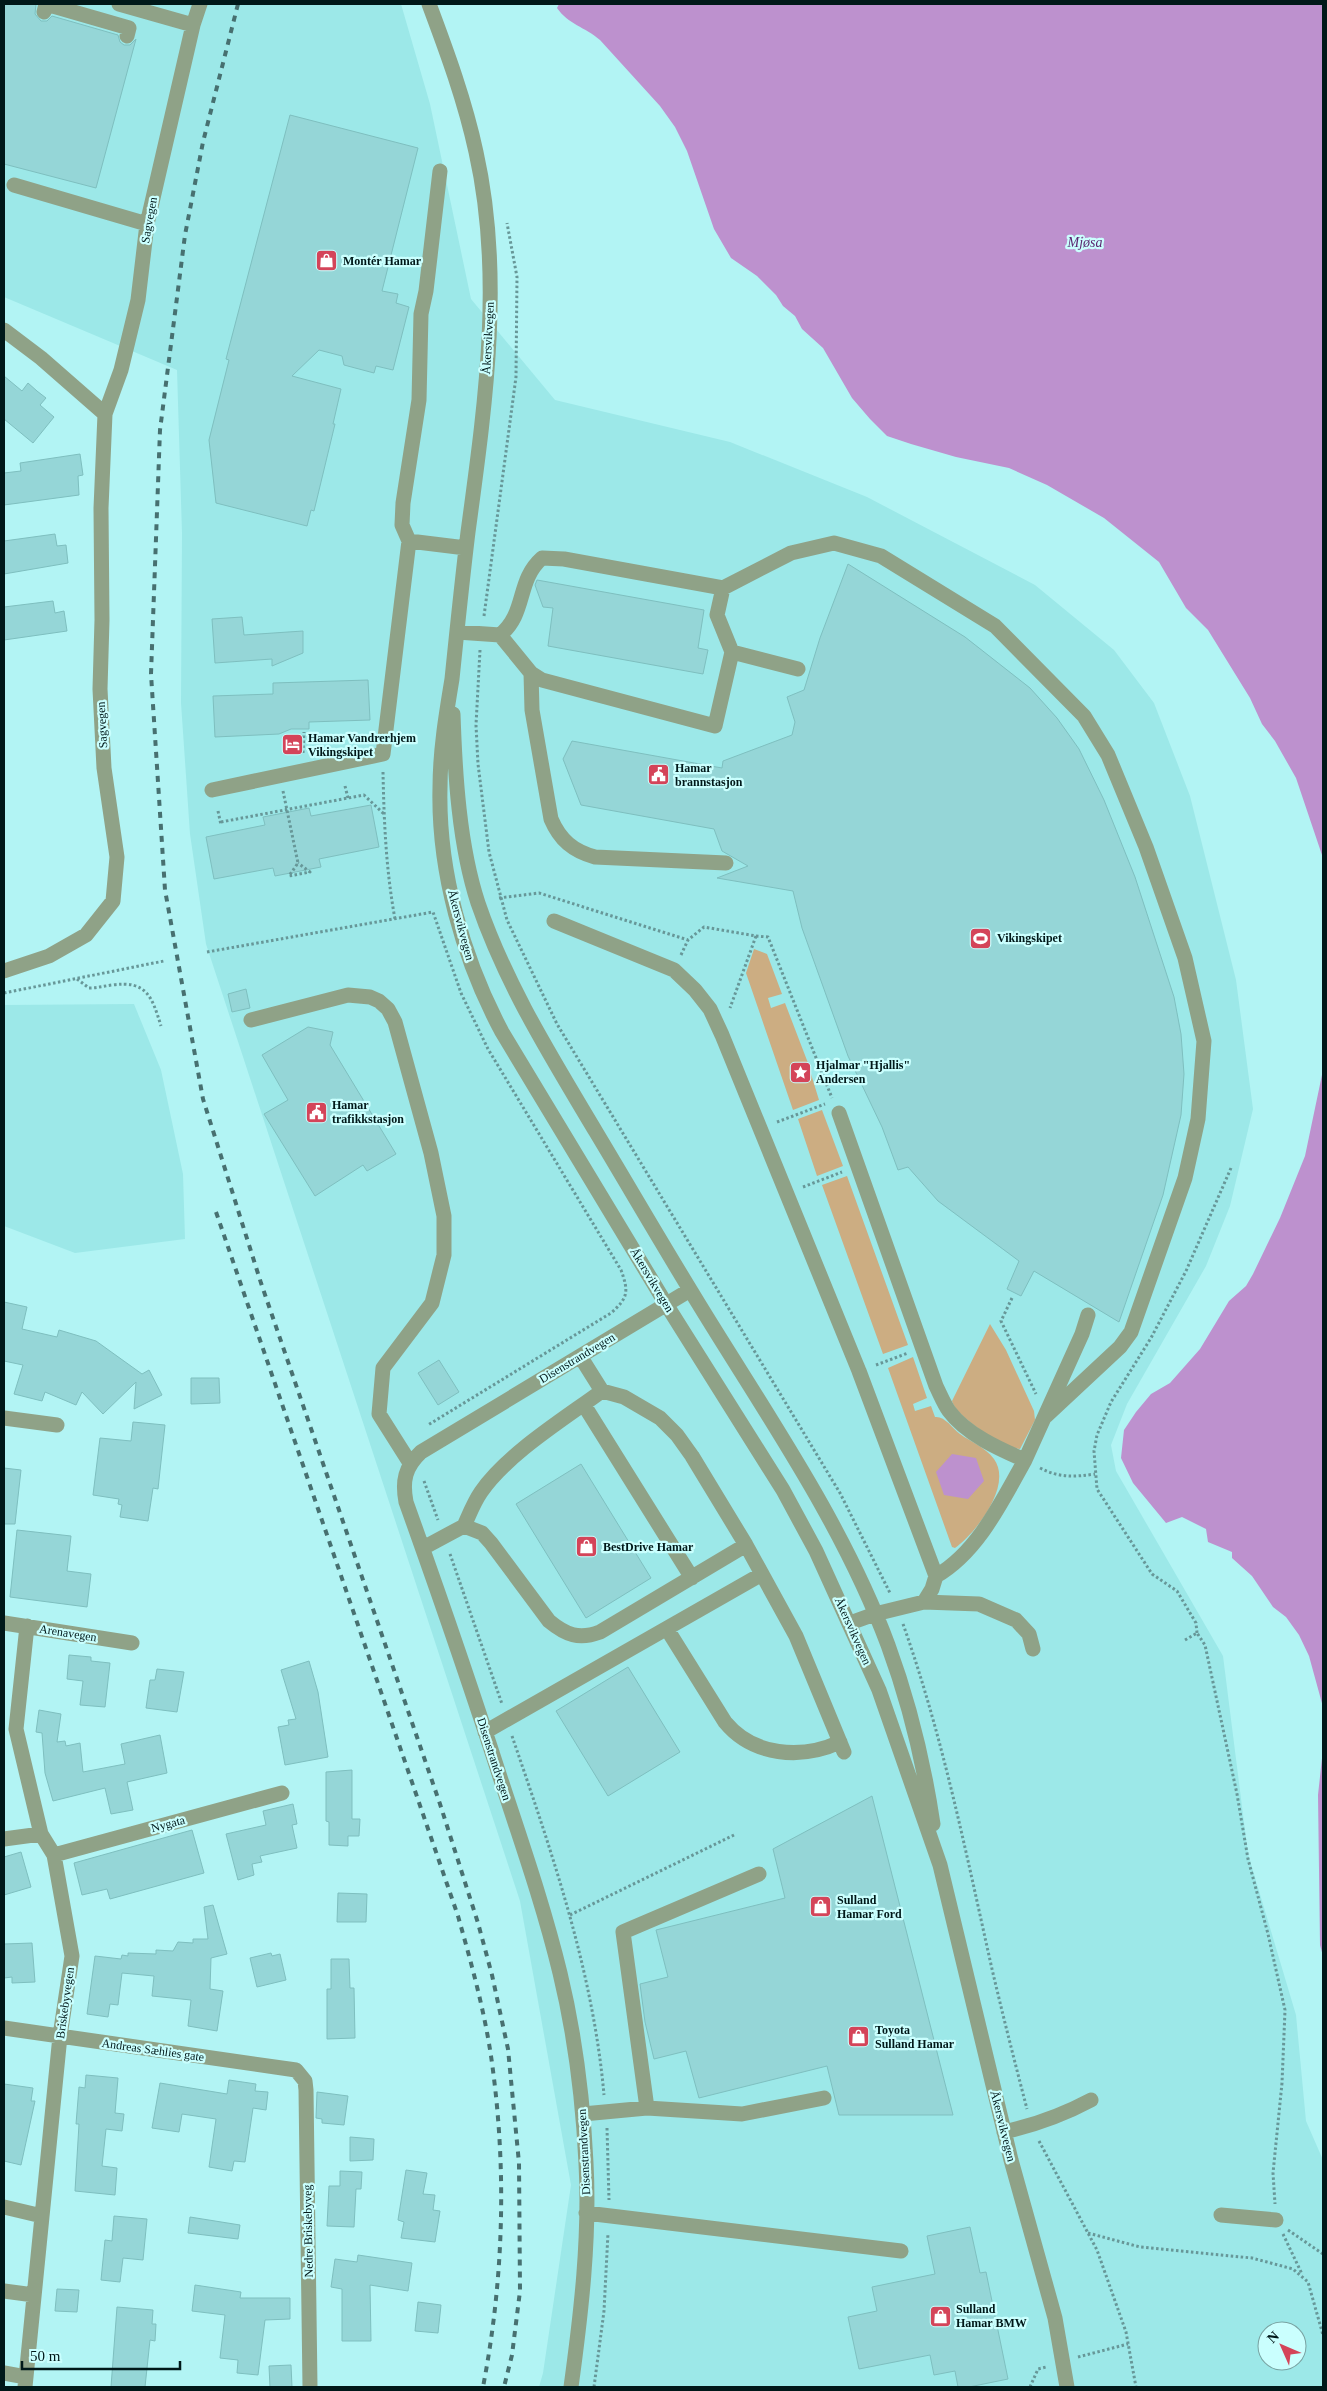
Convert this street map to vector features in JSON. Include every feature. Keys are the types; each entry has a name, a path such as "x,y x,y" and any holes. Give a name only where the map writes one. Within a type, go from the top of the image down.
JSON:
{"street":[{"path":"44,12 46,4 129,28 127,36"},
{"path":"118,4 193,25"},
{"name":"Sagvegen","path":"4,971 48,956 86,935 113,902 117,857 104,768 100,689 102,620 101,508 105,414 121,370 138,300 147,224 193,25 200,4"},
{"name":"Åkersvikvegen","path":"429,4 462,99 476,153 485,210 490,295 483,423 441,755 440,816 449,878 474,973 502,1032 666,1304 783,1490 816,1551 850,1623 892,1725 940,1865"},
{"path":"212,790 383,754 409,541 402,525 403,504 419,400 421,314 426,291 440,171"},
{"path":"14,186 147,224"},
{"path":"4,330 41,358 105,414"},
{"path":"409,541 466,548"},
{"path":"500,635 515,619 524,581 532,567 542,558 564,559 723,588 791,553 834,543 881,556 995,626 1084,716 1108,755 1146,847 1185,958 1204,1041 1198,1119 1185,1178 1131,1332 1120,1347 1046,1416"},
{"path":"457,632 500,635 531,673 542,680 570,689 715,726 732,652 717,615 723,588"},
{"path":"732,652 798,668"},
{"path":"531,673 532,710 551,819 557,832 567,844 579,853 595,857 726,863"},
{"name":"Åkersvikvegen","path":"452,679 454,745 461,812 470,869 478,902 501,961 536,1032 690,1290 798,1464 826,1514 875,1614 888,1646 919,1754 931,1806 940,1865 1004,2132 1055,2318 1067,2387"},
{"path":"554,921 674,970 705,1003 722,1035 859,1371 936,1576 932,1589 924,1602"},
{"path":"250,1020 348,995 370,997 380,1001 388,1009 394,1022 431,1153 444,1216 444,1255 432,1303 383,1368 379,1414 410,1463"},
{"path":"840,1113 922,1348 936,1386 948,1411 961,1424 985,1440 1025,1460"},
{"name":"Disenstrandvegen","path":"570,2387 579,2331 586,2213 583,2114 574,2045 560,1974 538,1894 404,1488 410,1463 421,1452 690,1290"},
{"path":"936,1576 951,1568 977,1538 1025,1460 1082,1334 1088,1315"},
{"path":"580,1356 602,1392 624,1397 642,1406 660,1418 677,1436 746,1545 796,1636 842,1747 808,1752 770,1751 733,1732 724,1722 667,1629"},
{"path":"423,1548 464,1526 481,1492 500,1471 520,1452 602,1392"},
{"path":"584,1405 692,1578"},
{"path":"4,1418 57,1425"},
{"path":"464,1526 482,1533 549,1621 561,1631 574,1636 588,1637 600,1632 746,1545"},
{"path":"486,1732 762,1574"},
{"path":"850,1623 875,1614 924,1602 979,1604 1016,1620 1029,1634 1034,1648"},
{"name":"Arenavegen","path":"4,1622 132,1643"},
{"name":"Briskebyvegen","path":"26,2382 60,2036 72,1956 54,1855 40,1834 16,1729 27,1626"},
{"name":"Nygata","path":"54,1855 282,1793"},
{"path":"4,1839 40,1834"},
{"path":"647,2108 623,1932 759,1874"},
{"name":"Andreas Sæhlies gate","path":"4,2028 296,2070 302,2075"},
{"name":"Nedre Briskebyveg","path":"302,2075 306,2090 310,2387"},
{"path":"583,2114 647,2108 742,2114 824,2098"},
{"path":"1004,2132 1031,2126 1067,2113 1092,2100"},
{"path":"4,2208 42,2216"},
{"path":"586,2213 901,2251"},
{"path":"1221,2214 1276,2220"},
{"path":"4,2291 34,2295"},
{"path":"4,2373 26,2382"}],"path":[{"path":"506,220 517,277 516,377 481,634 477,683 478,764 489,852 500,898 522,954 557,1024 840,1494 897,1608 924,1684 951,1785 993,1971 1031,2126 1097,2250 1126,2332 1136,2387"},
{"path":"298,863 288,876 310,872 298,863 286,811 283,785 302,755 304,732"},
{"path":"383,754 388,882 395,919"},
{"path":"345,786 348,798"},
{"path":"218,811 221,823 364,795 384,814"},
{"path":"493,899 539,893 688,940 704,927 768,937 833,1100 760,1129"},
{"path":"207,952 433,912"},
{"path":"722,1035 740,976 756,936"},
{"path":"4,993 164,961"},
{"path":"77,978 89,988 127,984 140,988 152,1000 160,1026"},
{"path":"786,1194 858,1166"},
{"path":"1231,1168 1186,1271 1151,1338 1104,1417 1094,1451 1095,1474 1097,1489 1105,1503 1152,1574 1177,1591 1196,1623 1197,1633 1205,1645 1215,1683 1248,1859 1268,1934 1285,2010 1282,2083 1273,2173 1276,2220 1302,2275 1312,2290 1323,2335"},
{"path":"1012,1298 1001,1321 1046,1416"},
{"path":"859,1371 922,1348"},
{"path":"1025,1460 1052,1474 1068,1478 1095,1474"},
{"path":"1186,1640 1197,1633"},
{"path":"570,1915 734,1835"},
{"path":"1276,2220 1299,2239 1323,2254"},
{"path":"1088,2233 1140,2247 1252,2258 1282,2265 1302,2275"},
{"path":"1030,2387 1038,2370 1128,2344"}],"shaded area":[{"path":"4,4 401,4 430,104 471,299 555,400 730,442 867,497 1035,585 1114,650 1154,703 1190,796 1236,980 1253,1109 1230,1206 1206,1266 1127,1404 1111,1445 1116,1471 1223,1656 1248,1854 1296,2015 1306,2121 1323,2160 1323,2387 539,2387 543,2373 571,2185 520,1901 206,944 190,834 181,703 182,533 177,370 4,297"},
{"path":"754,949 767,954 782,994 768,998 771,1008 785,1003 808,1063 793,1069 796,1079 811,1074 819,1100 793,1110 746,973"},
{"path":"134,1004 161,1070 183,1174 185,1239 75,1253 4,1226 4,1005"},
{"path":"822,1110 843,1166 817,1176 798,1119"},
{"path":"847,1176 908,1345 883,1354 822,1185"},
{"path":"990,1324 1006,1350 1034,1411 1035,1420 1020,1449 1003,1443 971,1423 955,1408 952,1401"},
{"path":"913,1357 927,1398 913,1404 915,1411 931,1406 935,1417 945,1420 960,1434 986,1451 994,1459 999,1470 996,1495 989,1508 973,1531 955,1548 952,1547 888,1368"}],"water":[{"name":"Mjøsa","path":"559,4 1323,4 1323,858 1296,778 1275,741 1262,724 1250,698 1208,630 1186,608 1159,562 1104,518 1047,485 1009,468 956,457 887,436 852,398 823,348 802,329 795,316 783,306 776,295 757,276 731,258 714,229 687,151 675,127 660,106 600,40 571,22 561,13 557,8"},
{"path":"1323,1070 1323,1707 1309,1656 1299,1635 1286,1617 1273,1607 1252,1576 1232,1558 1232,1552 1208,1542 1206,1529 1182,1517 1166,1523 1133,1483 1121,1458 1124,1430 1136,1412 1151,1394 1170,1383 1200,1349 1229,1301 1246,1286 1253,1274 1280,1218 1305,1156"},
{"path":"952,1454 976,1458 984,1481 968,1499 944,1495 936,1472"},
{"path":"1323,1749 1323,1956 1320,1945 1318,1795"}],"building":[{"path":"4,4 36,4 35,14 41,21 47,21 52,16 118,35 120,42 124,45 130,45 136,39 96,188 4,164"},
{"path":"290,115 418,148 382,291 398,294 396,303 409,307 393,370 376,366 374,373 344,365 342,356 319,350 292,376 341,389 333,424 335,424 314,511 311,510 307,526 216,503 209,440 229,360 226,359"},
{"path":"4,376 22,391 28,383 46,398 40,405 54,417 33,443 4,419"},
{"path":"80,454 83,475 78,476 79,495 4,505 4,473 21,471 20,463"},
{"path":"55,534 57,546 66,545 68,563 4,574 4,541"},
{"name":"Vikingskipet","path":"848,564 965,637 1030,688 1057,718 1079,749 1104,800 1135,877 1174,997 1181,1034 1184,1074 1181,1115 1163,1195 1119,1322 1034,1271 1021,1296 1007,1289 1019,1261 938,1201 908,1167 898,1170 882,1127 848,1056 802,928 793,891 717,878 748,866 722,851 714,829 581,805 563,759 572,741 722,768 723,761 792,735 795,722 787,697 804,690 820,638"},
{"path":"537,580 704,610 698,648 708,650 703,674 548,646 553,608 543,607 535,585"},
{"path":"53,601 55,613 64,611 67,631 4,640 4,607"},
{"path":"242,617 244,635 303,631 303,653 272,666 272,659 215,663 212,619"},
{"path":"368,680 370,720 309,722 309,729 291,729 279,734 215,737 213,696 273,694 273,683"},
{"path":"371,805 379,847 319,859 321,867 275,876 273,868 214,879 206,837 265,825 263,817 309,808 311,816"},
{"path":"246,989 250,1008 232,1012 228,994"},
{"path":"308,1027 333,1032 330,1045 396,1154 367,1171 363,1165 315,1196 264,1114 288,1100 262,1055"},
{"path":"4,1302 27,1307 22,1329 57,1337 59,1330 96,1341 142,1374 149,1370 162,1395 134,1409 136,1382 103,1414 82,1392 76,1405 45,1392 42,1401 14,1394 23,1365 4,1361"},
{"path":"439,1360 459,1392 438,1405 418,1373"},
{"path":"191,1378 219,1378 220,1403 191,1404"},
{"path":"133,1422 165,1425 158,1489 153,1488 148,1521 120,1517 122,1505 118,1504 119,1499 93,1495 100,1438 131,1441"},
{"path":"581,1464 651,1578 586,1618 516,1504"},
{"path":"4,1468 21,1470 15,1524 4,1524"},
{"path":"17,1530 71,1536 67,1571 91,1574 87,1607 10,1597"},
{"path":"69,1655 91,1657 91,1661 110,1663 105,1707 80,1705 83,1681 67,1679"},
{"path":"309,1661 318,1692 328,1757 285,1765 278,1727 289,1725 288,1720 296,1719 281,1670"},
{"path":"628,1667 680,1752 608,1796 556,1711"},
{"path":"157,1669 184,1672 177,1712 146,1708 150,1680 155,1680"},
{"path":"39,1710 61,1714 57,1742 65,1741 66,1746 80,1743 83,1772 125,1764 121,1744 160,1735 167,1773 127,1782 133,1810 111,1814 105,1788 53,1801 45,1773 42,1733 36,1732"},
{"path":"352,1770 352,1819 360,1819 359,1836 348,1836 348,1846 329,1845 329,1822 326,1821 326,1772"},
{"path":"872,1796 953,2115 839,2115 827,2066 699,2098 686,2051 654,2059 645,2022 640,1984 668,1977 656,1930 785,1898 773,1849"},
{"path":"293,1804 297,1824 292,1825 297,1848 260,1856 262,1862 252,1864 254,1875 238,1880 226,1834 266,1825 263,1811"},
{"path":"192,1830 204,1873 110,1899 107,1889 82,1895 74,1863"},
{"path":"21,1852 31,1887 4,1895 4,1857"},
{"path":"338,1893 367,1894 366,1922 337,1922"},
{"path":"213,1905 227,1954 211,1958 210,1989 223,1991 217,2031 188,2026 191,2000 152,1996 154,1976 122,1973 118,2005 110,2004 108,2017 87,2014 95,1956 121,1959 122,1955 128,1956 128,1953 156,1954 156,1950 173,1951 178,1942 193,1943 193,1939 208,1939 204,1907"},
{"path":"32,1943 35,1982 12,1983 12,1977 4,1978 4,1944"},
{"path":"271,1953 272,1956 280,1954 286,1980 257,1987 250,1958"},
{"path":"331,1959 349,1959 350,1988 354,1988 355,2038 327,2039 327,1989 331,1989"},
{"path":"86,2075 118,2078 115,2113 124,2114 122,2131 106,2129 102,2166 117,2168 115,2195 75,2191 79,2124 76,2124 79,2087 85,2088"},
{"path":"229,2080 256,2084 255,2091 268,2092 266,2110 253,2108 245,2162 234,2161 232,2171 209,2167 216,2119 182,2114 179,2132 152,2128 160,2083 227,2094"},
{"path":"4,2084 33,2088 31,2101 35,2101 21,2165 4,2161"},
{"path":"317,2092 348,2096 344,2125 322,2123 322,2119 316,2118"},
{"path":"350,2137 374,2139 373,2160 350,2161"},
{"path":"406,2170 427,2173 423,2194 435,2195 433,2210 440,2211 435,2242 401,2238 404,2222 398,2220"},
{"path":"340,2171 362,2172 361,2189 356,2189 354,2227 327,2226 329,2186 340,2186"},
{"path":"114,2216 147,2219 143,2260 123,2258 120,2282 101,2280 105,2240 112,2241"},
{"path":"190,2217 240,2225 238,2239 188,2233"},
{"path":"970,2227 980,2273 986,2272 1008,2379 969,2387 958,2387 955,2371 934,2375 930,2355 859,2369 848,2317 877,2311 872,2287 935,2274 927,2236"},
{"path":"358,2255 412,2263 408,2291 370,2285 371,2341 342,2341 342,2289 331,2287 335,2259 357,2262"},
{"path":"195,2285 241,2292 240,2298 290,2298 290,2319 265,2320 258,2375 237,2373 238,2360 220,2358 225,2315 192,2311"},
{"path":"57,2289 79,2290 77,2312 55,2311"},
{"path":"418,2302 441,2305 438,2333 415,2331"},
{"path":"117,2307 153,2310 152,2324 156,2324 155,2341 150,2340 145,2387 111,2387"},
{"path":"291,2365 292,2387 270,2387 269,2366"}],"railway":[{"path":"238,4 203,142 185,235 160,430 151,674 165,890 203,1099 261,1283 440,1804 478,1923 492,1975 508,2049 519,2163 520,2291 512,2355 504,2387"},
{"path":"216,1212 458,1916 481,2003 491,2056 496,2097 501,2180 499,2263 490,2346 483,2387"}],"place":[{"name":"Montér Hamar","path":"327,261"},
{"name":"Hamar Vandrerhjem Vikingskipet","path":"292,745"},
{"name":"Hamar brannstasjon","path":"659,775"},
{"name":"Vikingskipet","path":"981,938"},
{"name":"Hjalmar \"Hjallis\" Andersen","path":"800,1072"},
{"name":"Hamar trafikkstasjon","path":"316,1112"},
{"name":"BestDrive Hamar","path":"587,1547"},
{"name":"Sulland Hamar Ford","path":"821,1907"},
{"name":"Toyota Sulland Hamar","path":"859,2037"},
{"name":"Sulland Hamar BMW","path":"940,2316"}]}
